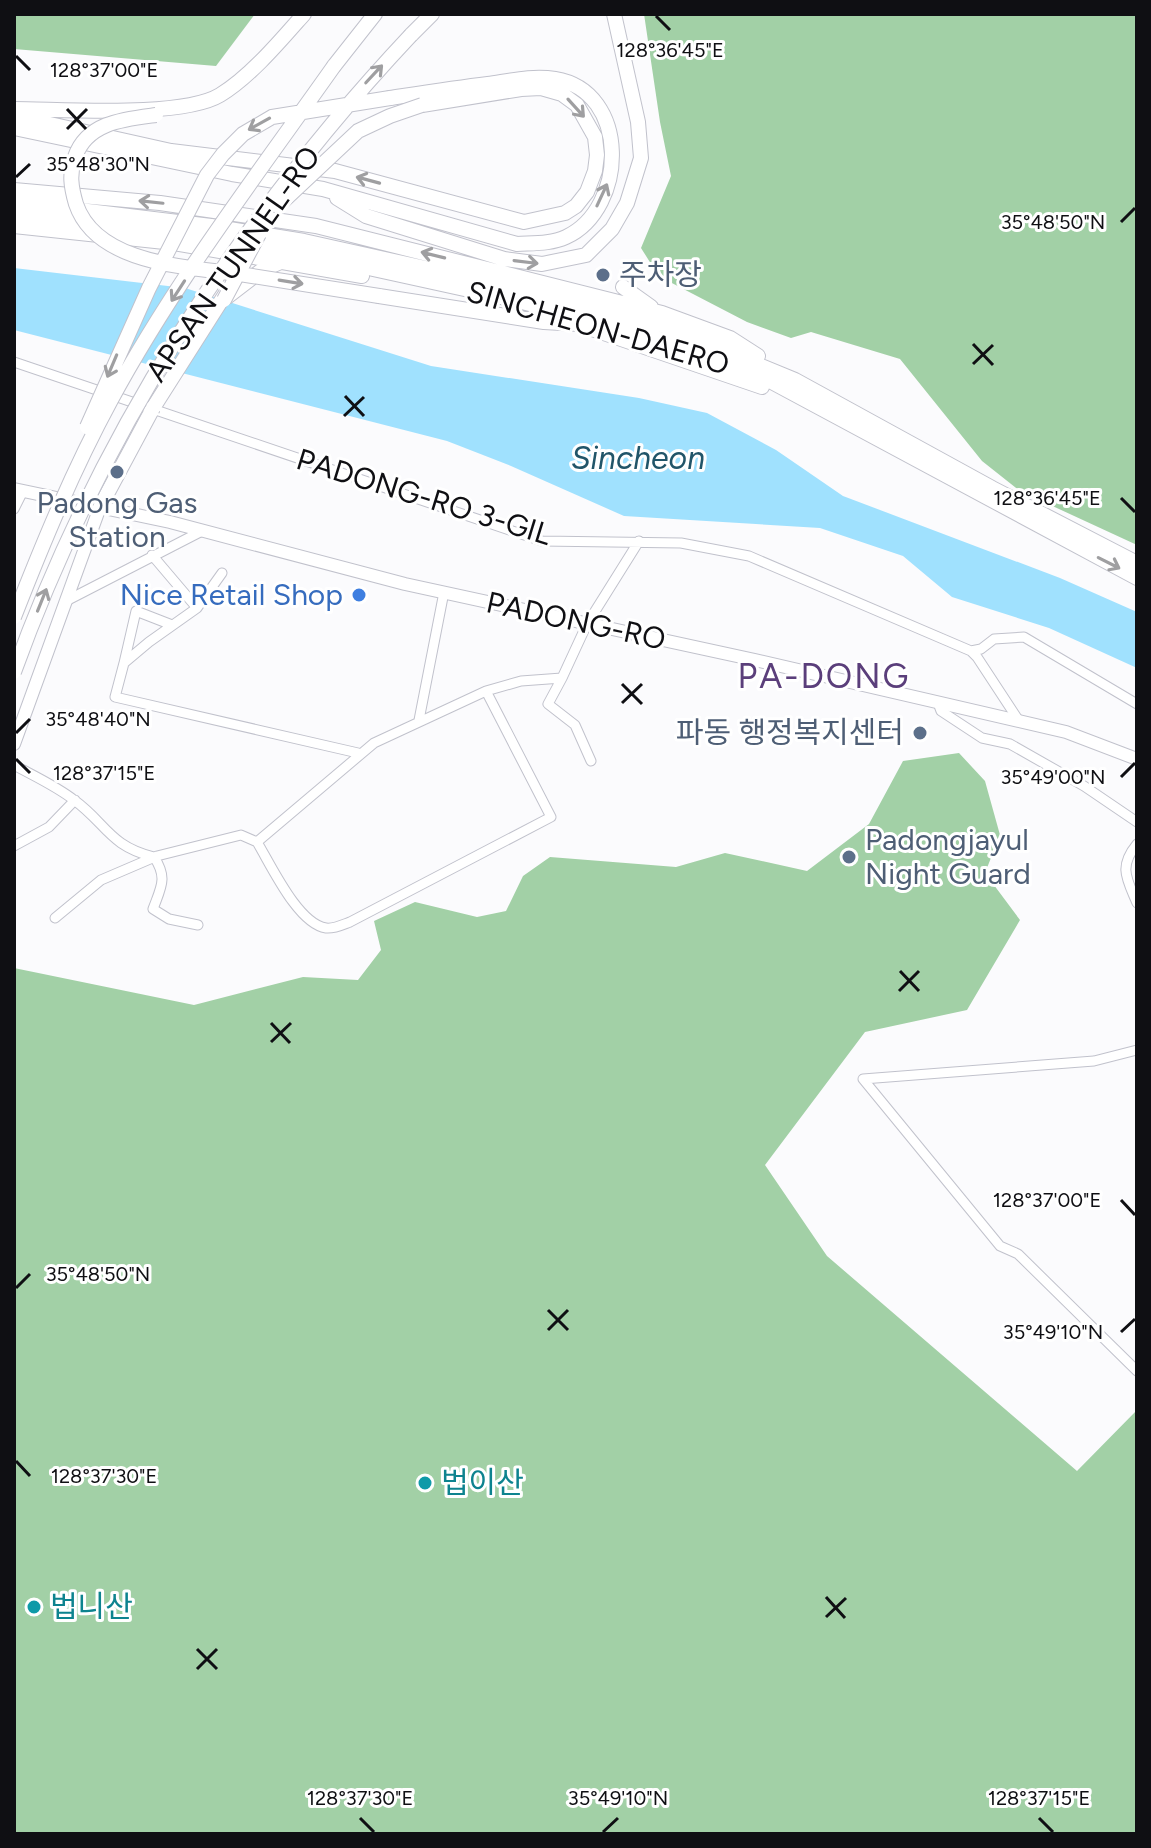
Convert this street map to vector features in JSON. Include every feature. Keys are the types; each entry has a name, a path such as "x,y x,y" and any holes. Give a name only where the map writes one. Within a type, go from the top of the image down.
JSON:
{"highway":[{"path":"304,14 250,82 235,96 212,109 192,114 120,119 96,130 77,150 71,168 71,188 81,216 102,239 142,258 544,322 578,324"},
{"name":"APSAN TUNNEL-RO","path":"14,617 67,488 112,397 226,219 334,66 375,14"},
{"name":"APSAN TUNNEL-RO","path":"14,672 66,546 118,441 170,347 362,86 432,14"},
{"path":"323,189 366,216 504,259 542,264 586,255 612,229 620,216 641,158 638,122 614,14"},
{"path":"14,109 129,110 201,103 220,95 281,40"},
{"path":"14,128 232,174 323,189 517,244 542,243 566,237 586,222 600,202 610,177 613,149 605,118 592,98 572,84 555,79 529,78 272,117 243,134 223,154 200,189 131,323 81,443 67,488"},
{"path":"14,116 171,151 335,171 524,222 565,213 576,206 587,192 596,163 595,137 577,105 562,94 541,88 422,105 358,131 256,231 228,294 153,408 100,507"},
{"path":"14,190 160,203 316,226 662,313 730,338 795,380"},
{"name":"SINCHEON-DAERO","path":"14,202 256,231 531,292 635,318 707,342 795,380 1137,578"},
{"name":"SINCHEON-DAERO","path":"14,214 211,237 300,253 510,299 689,348 755,373 991,494 1137,563"},
{"path":"14,226 174,243 284,261 385,280 578,324 724,373 833,415"},
{"path":"217,250 234,265 228,294"},
{"path":"228,294 262,270 284,261"},
{"path":"522,277 566,276"},
{"path":"623,287 662,313"}],"main road":[{"name":"PADONG-RO","path":"19,490 202,531 444,592 1066,732 1137,759"},
{"path":"20,711 66,601 100,507"}],"street":[{"name":"PADONG-RO 3-GIL","path":"14,362 542,541 681,543 749,556 971,651"},
{"path":"14,509 19,490"},
{"path":"66,601 202,531"},
{"path":"591,761 575,725 548,704 587,624 639,541"},
{"path":"152,555 197,608"},
{"path":"124,663 197,608 222,573"},
{"path":"419,720 444,592"},
{"path":"172,625 136,611 115,697 358,753"},
{"path":"971,651 981,649 994,639 1024,637 1137,704"},
{"path":"971,651 1019,721"},
{"path":"257,842 358,753 419,720 486,691 521,681 562,678"},
{"path":"55,918 101,880 154,857 241,835 257,842 302,914 317,926 329,929 350,922 551,817 486,691"},
{"path":"938,703 941,711 982,738 1010,744 1084,786 1137,822"},
{"path":"14,744 20,711"},
{"path":"14,765 75,800 116,842 136,853 154,857 163,870 162,886 153,909 169,919 198,925"},
{"path":"14,846 49,827 75,800"},
{"path":"1137,844 1129,854 1125,873 1135,891 1137,903"},
{"path":"1137,1050 1094,1061 863,1079 1000,1246 1018,1254 1137,1371"}],"green space":[{"path":"14,14 255,14 216,66 14,49"},
{"path":"644,14 1137,14 1137,545 1020,491 982,461 900,359 811,332 791,338 747,322 668,281 653,267 641,248 671,176"},
{"path":"959,753 985,781 1000,835 985,873 1020,920 967,1010 865,1032 765,1165 827,1256 1077,1471 1137,1410 1137,1834 14,1834 14,968 194,1005 303,977 358,980 381,950 374,921 415,902 477,917 506,911 523,876 550,857 676,867 725,853 807,871 869,824 903,761"}],"water":[{"name":"Sincheon","path":"14,268 185,288 431,366 639,398 707,413 776,450 843,496 1060,578 1137,612 1137,668 1049,628 952,597 903,556 820,528 624,516 447,441 14,330"}],"place":[{"name":"주차장","path":"603,275"},
{"name":"Padong Gas Station","path":"117,472"},
{"name":"Nice Retail Shop","path":"359,595"},
{"name":"파동 행정복지센터","path":"920,733"},
{"name":"Padongjayul Night Guard","path":"849,857"},
{"name":"법이산","path":"425,1483"},
{"name":"법니산","path":"34,1607"}],"district":[{"name":"PA-DONG","path":"824,676"}]}
